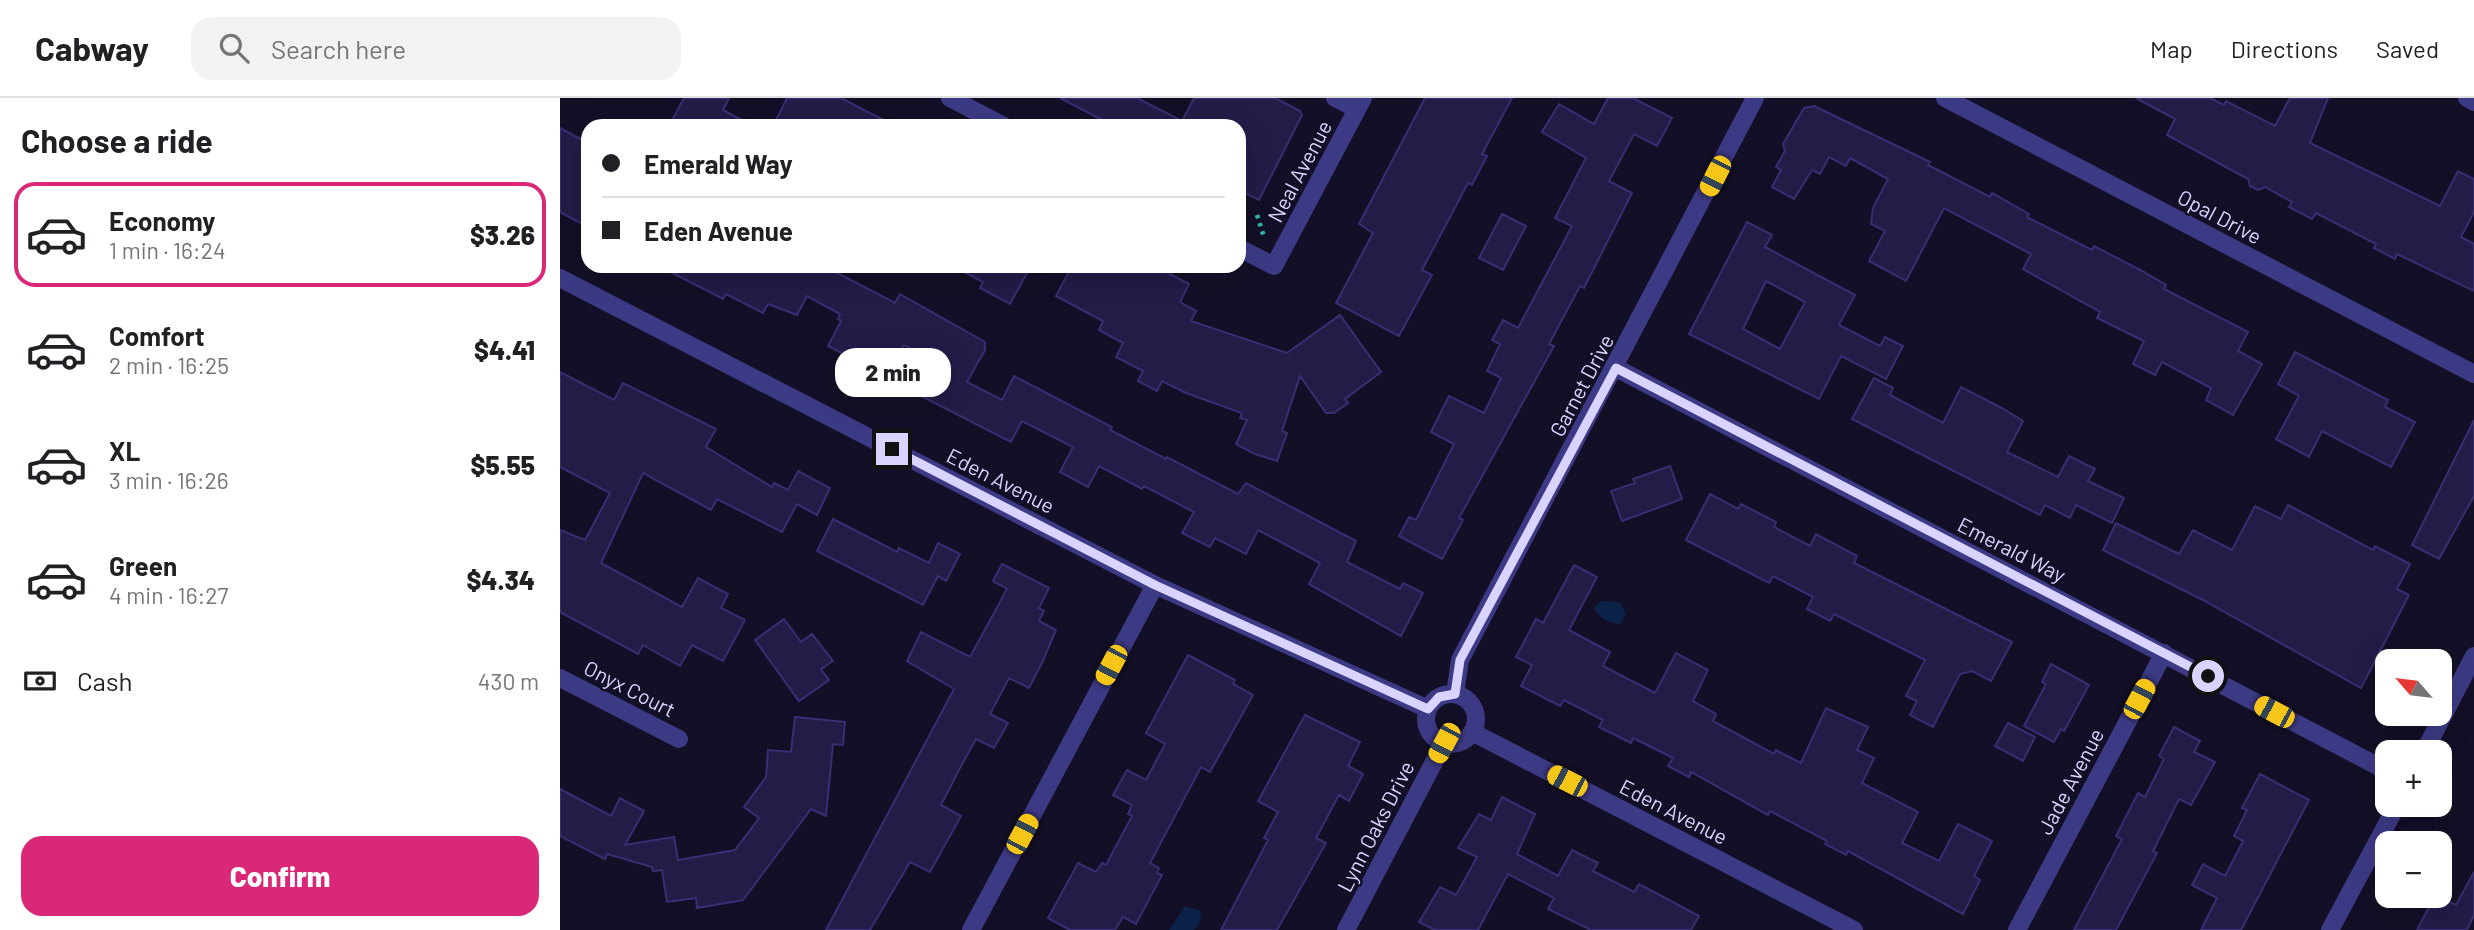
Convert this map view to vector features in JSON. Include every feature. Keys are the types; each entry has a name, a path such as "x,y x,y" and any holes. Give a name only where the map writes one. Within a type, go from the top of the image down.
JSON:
{"street":[{"path":"950,98 990,119"},
{"path":"1335,98 1360,104"},
{"name":"Garnet Drive","path":"1455,694 1460,660 1616,368 1755,98"},
{"name":"Opal Drive","path":"1945,98 2474,374"},
{"path":"2467,98 2474,102"},
{"name":"Neal Avenue","path":"1246,252 1274,266 1360,104"},
{"name":"Eden Avenue","path":"560,278 1155,585 1428,709"},
{"name":"Emerald Way","path":"1616,368 2375,765"},
{"path":"971,930 1155,585"},
{"name":"Jade Avenue","path":"2017,930 2164,653"},
{"path":"2430,740 2474,656"},
{"name":"Onyx Court","path":"560,678 679,740"},
{"path":"1455,694 1463,697 1474,708 1475,724 1472,732 1460,742 1444,743 1430,733 1426,717 1428,709 1439,697 1455,694"},
{"name":"Eden Avenue","path":"1472,732 1854,930"},
{"name":"Lynn Oaks Drive","path":"1346,930 1444,743"},
{"path":"2330,930 2391,817"}],"water":[{"path":"1601,601 1619,602 1626,613 1621,624 1599,615 1594,608"},
{"path":"1185,906 1201,911 1200,923 1194,930 1169,930"}],"building":[{"path":"684,98 729,98 723,110 740,119 673,119"},
{"path":"787,98 841,98 882,119 776,119"},
{"path":"1060,98 1137,98 1178,119 1100,119"},
{"path":"1194,98 1275,98 1300,111 1302,115 1259,200 1246,194 1246,119 1183,119"},
{"path":"1425,98 1512,98 1482,154 1487,156 1472,185 1468,183 1422,270 1432,275 1399,336 1336,303 1373,233 1359,224"},
{"path":"1608,98 1633,98 1672,118 1657,146 1634,134 1609,181 1632,193 1584,288 1580,286 1549,344 1554,346 1459,518 1463,520 1442,559 1399,536 1409,517 1416,520 1454,444 1431,432 1449,396 1484,413 1501,378 1487,371 1500,344 1492,340 1503,320 1518,328 1572,226 1555,218 1586,158 1542,132 1559,104 1594,124"},
{"path":"2136,98 2210,98 2224,105 2226,101 2275,126 2290,98 2328,98 2310,143 2440,206 2458,171 2474,179 2474,212 2461,237 2474,244 2474,291 2397,254 2395,259 2374,248 2376,244 2316,213 2312,219 2289,207 2292,202 2265,187 2258,190 2250,186 2248,179 2167,135 2175,119"},
{"path":"1814,106 1930,162 1928,165 1990,197 1992,193 2029,214 2027,217 2092,250 2094,246 2166,285 2164,289 2248,332 2238,351 2262,364 2233,415 2206,400 2211,388 2162,362 2155,375 2133,364 2144,341 2097,318 2100,312 2023,269 2031,254 1944,208 1906,281 1869,261 1885,231 1871,224 1873,208 1888,179 1850,158 1846,166 1829,157 1820,174 1812,170 1794,199 1772,187 1781,170 1776,167 1785,151 1783,144 1804,108"},
{"path":"560,128 581,139 581,223 560,212"},
{"path":"1502,214 1526,226 1503,270 1479,258"},
{"path":"1747,222 1772,235 1765,247 1855,295 1839,325 1880,346 1885,337 1903,346 1886,379 1841,356 1819,399 1689,334","holes":["1766,281 1805,302 1780,349 1743,329"]},
{"path":"673,273 837,273 895,303 900,294 985,342 985,350 967,382 1002,400 1014,376 1112,427 1110,430 1238,494 1246,483 1356,541 1347,562 1400,589 1403,583 1423,593 1401,636 1309,584 1320,563 1258,530 1246,554 1215,538 1210,547 1182,533 1194,512 1144,486 1142,489 1099,466 1088,487 1060,472 1073,447 1022,421 1011,442 921,396 939,363 904,345 888,377 828,346 841,321 838,319 840,314 807,296 797,315 768,304 763,313 726,294 723,299"},
{"path":"966,273 1027,273 1010,304 980,288 983,282"},
{"path":"1068,273 1168,273 1189,284 1180,302 1196,311 1191,321 1287,353 1340,315 1381,372 1345,399 1348,403 1334,413 1326,413 1300,376 1282,431 1287,433 1277,461 1236,444 1247,420 1240,418 1242,413 1186,393 1162,381 1157,391 1138,381 1143,371 1116,357 1123,343 1099,330 1103,321 1056,296"},
{"path":"2295,352 2388,400 2385,407 2415,422 2391,467 2322,431 2309,457 2276,439 2299,396 2278,384"},
{"path":"560,372 614,400 623,383 716,429 706,447 772,487 774,483 788,490 798,471 830,488 817,515 797,504 782,532 717,499 711,510 643,473 601,563 682,607 698,578 728,594 721,608 745,620 723,661 692,645 680,666 643,645 638,654 560,612 560,530 585,540 610,493 560,467"},
{"path":"1874,378 1893,388 1890,395 1943,423 1961,387 2002,408 2023,421 2007,452 2058,477 2069,456 2095,469 2088,481 2124,498 2112,523 2076,505 2070,518 2045,505 2040,515 1852,419"},
{"path":"2474,420 2474,496 2439,559 2412,545"},
{"path":"1670,466 1682,499 1622,521 1611,491 1635,483 1633,479"},
{"path":"1710,494 1738,509 1741,504 1776,522 1774,527 1810,546 1816,534 1857,556 1854,563 2012,642 1991,681 1972,671 1960,674 1933,727 1910,715 1917,701 1906,696 1925,660 1834,614 1830,621 1807,609 1813,597 1773,576 1769,583 1686,540"},
{"path":"2288,505 2373,550 2375,546 2410,564 2397,589 2409,595 2381,649 2375,649 2375,661 2361,688 2203,600 2103,550 2116,523 2179,554 2193,530 2232,550 2255,506 2281,519"},
{"path":"833,519 897,552 899,548 929,563 938,543 960,554 946,581 938,576 923,605 817,551"},
{"path":"1002,564 1049,588 1039,608 1044,611 1039,621 1056,630 1042,663 1029,688 1009,678 990,714 1008,723 994,748 976,739 960,768 941,805 961,816 930,872 910,862 870,930 826,930 954,689 907,661 921,632 970,657 1007,589 993,581"},
{"path":"1574,565 1597,577 1569,630 1610,652 1603,666 1655,693 1676,653 1708,670 1693,701 1716,714 1713,721 1774,754 1776,750 1801,763 1826,708 1868,727 1857,750 1874,758 1862,783 1918,812 1902,843 1939,861 1958,824 1992,841 1974,876 1980,880 1963,914 1848,851 1846,855 1825,844 1827,841 1770,811 1768,815 1691,772 1689,777 1668,766 1673,758 1633,738 1631,743 1599,727 1603,720 1564,700 1560,706 1521,686 1532,665 1516,657 1536,619 1543,623"},
{"path":"784,619 801,642 812,634 833,661 821,669 829,680 799,701 755,640"},
{"path":"1188,655 1235,680 1233,684 1253,695 1210,772 1201,767 1150,863 1159,868 1157,873 1162,875 1136,924 1123,917 1115,930 1070,930 1048,918 1078,863 1096,872 1102,863 1106,865 1132,816 1128,814 1132,805 1113,795 1127,770 1146,780 1165,744 1146,733"},
{"path":"2051,664 2089,685 2064,731 2061,729 2054,742 2024,726 2046,684 2042,682"},
{"path":"1305,715 1360,742 1348,766 1363,774 1349,801 1339,795 1316,838 1326,843 1277,930 1221,930 1268,840 1264,838 1278,812 1258,801"},
{"path":"795,717 845,722 843,745 833,744 826,816 811,809 743,900 697,908 696,898 667,902 662,870 653,871 652,867 607,854 605,859 560,836 560,789 611,816 620,798 644,811 625,845 674,837 678,860 735,850 759,818 744,807 766,777 768,750 791,752"},
{"path":"2008,723 2035,737 2023,761 1995,746"},
{"path":"2174,727 2200,741 2194,752 2215,762 2191,805 2179,799 2153,851 2157,853 2116,930 2074,930 2122,839 2116,836 2138,793 2145,797 2164,759 2159,756"},
{"path":"2260,774 2309,800 2241,930 2201,930 2217,898 2192,885 2203,864 2225,876 2243,841 2234,836 2247,810 2242,808"},
{"path":"1502,797 1535,814 1517,854 1558,876 1572,850 1598,863 1593,871 1634,892 1639,884 1699,916 1691,930 1591,930 1548,909 1554,898 1508,874 1478,930 1435,930 1419,922 1440,887 1456,895 1477,857 1458,848 1479,814 1491,820"},
{"path":"2474,872 2474,915 2467,930 2417,930 2429,908 2452,908 2452,903 2456,905"}],"route":[{"path":"892,449 1155,585 1428,709 1439,697 1455,694 1460,660 1616,368 2208,676"}]}
